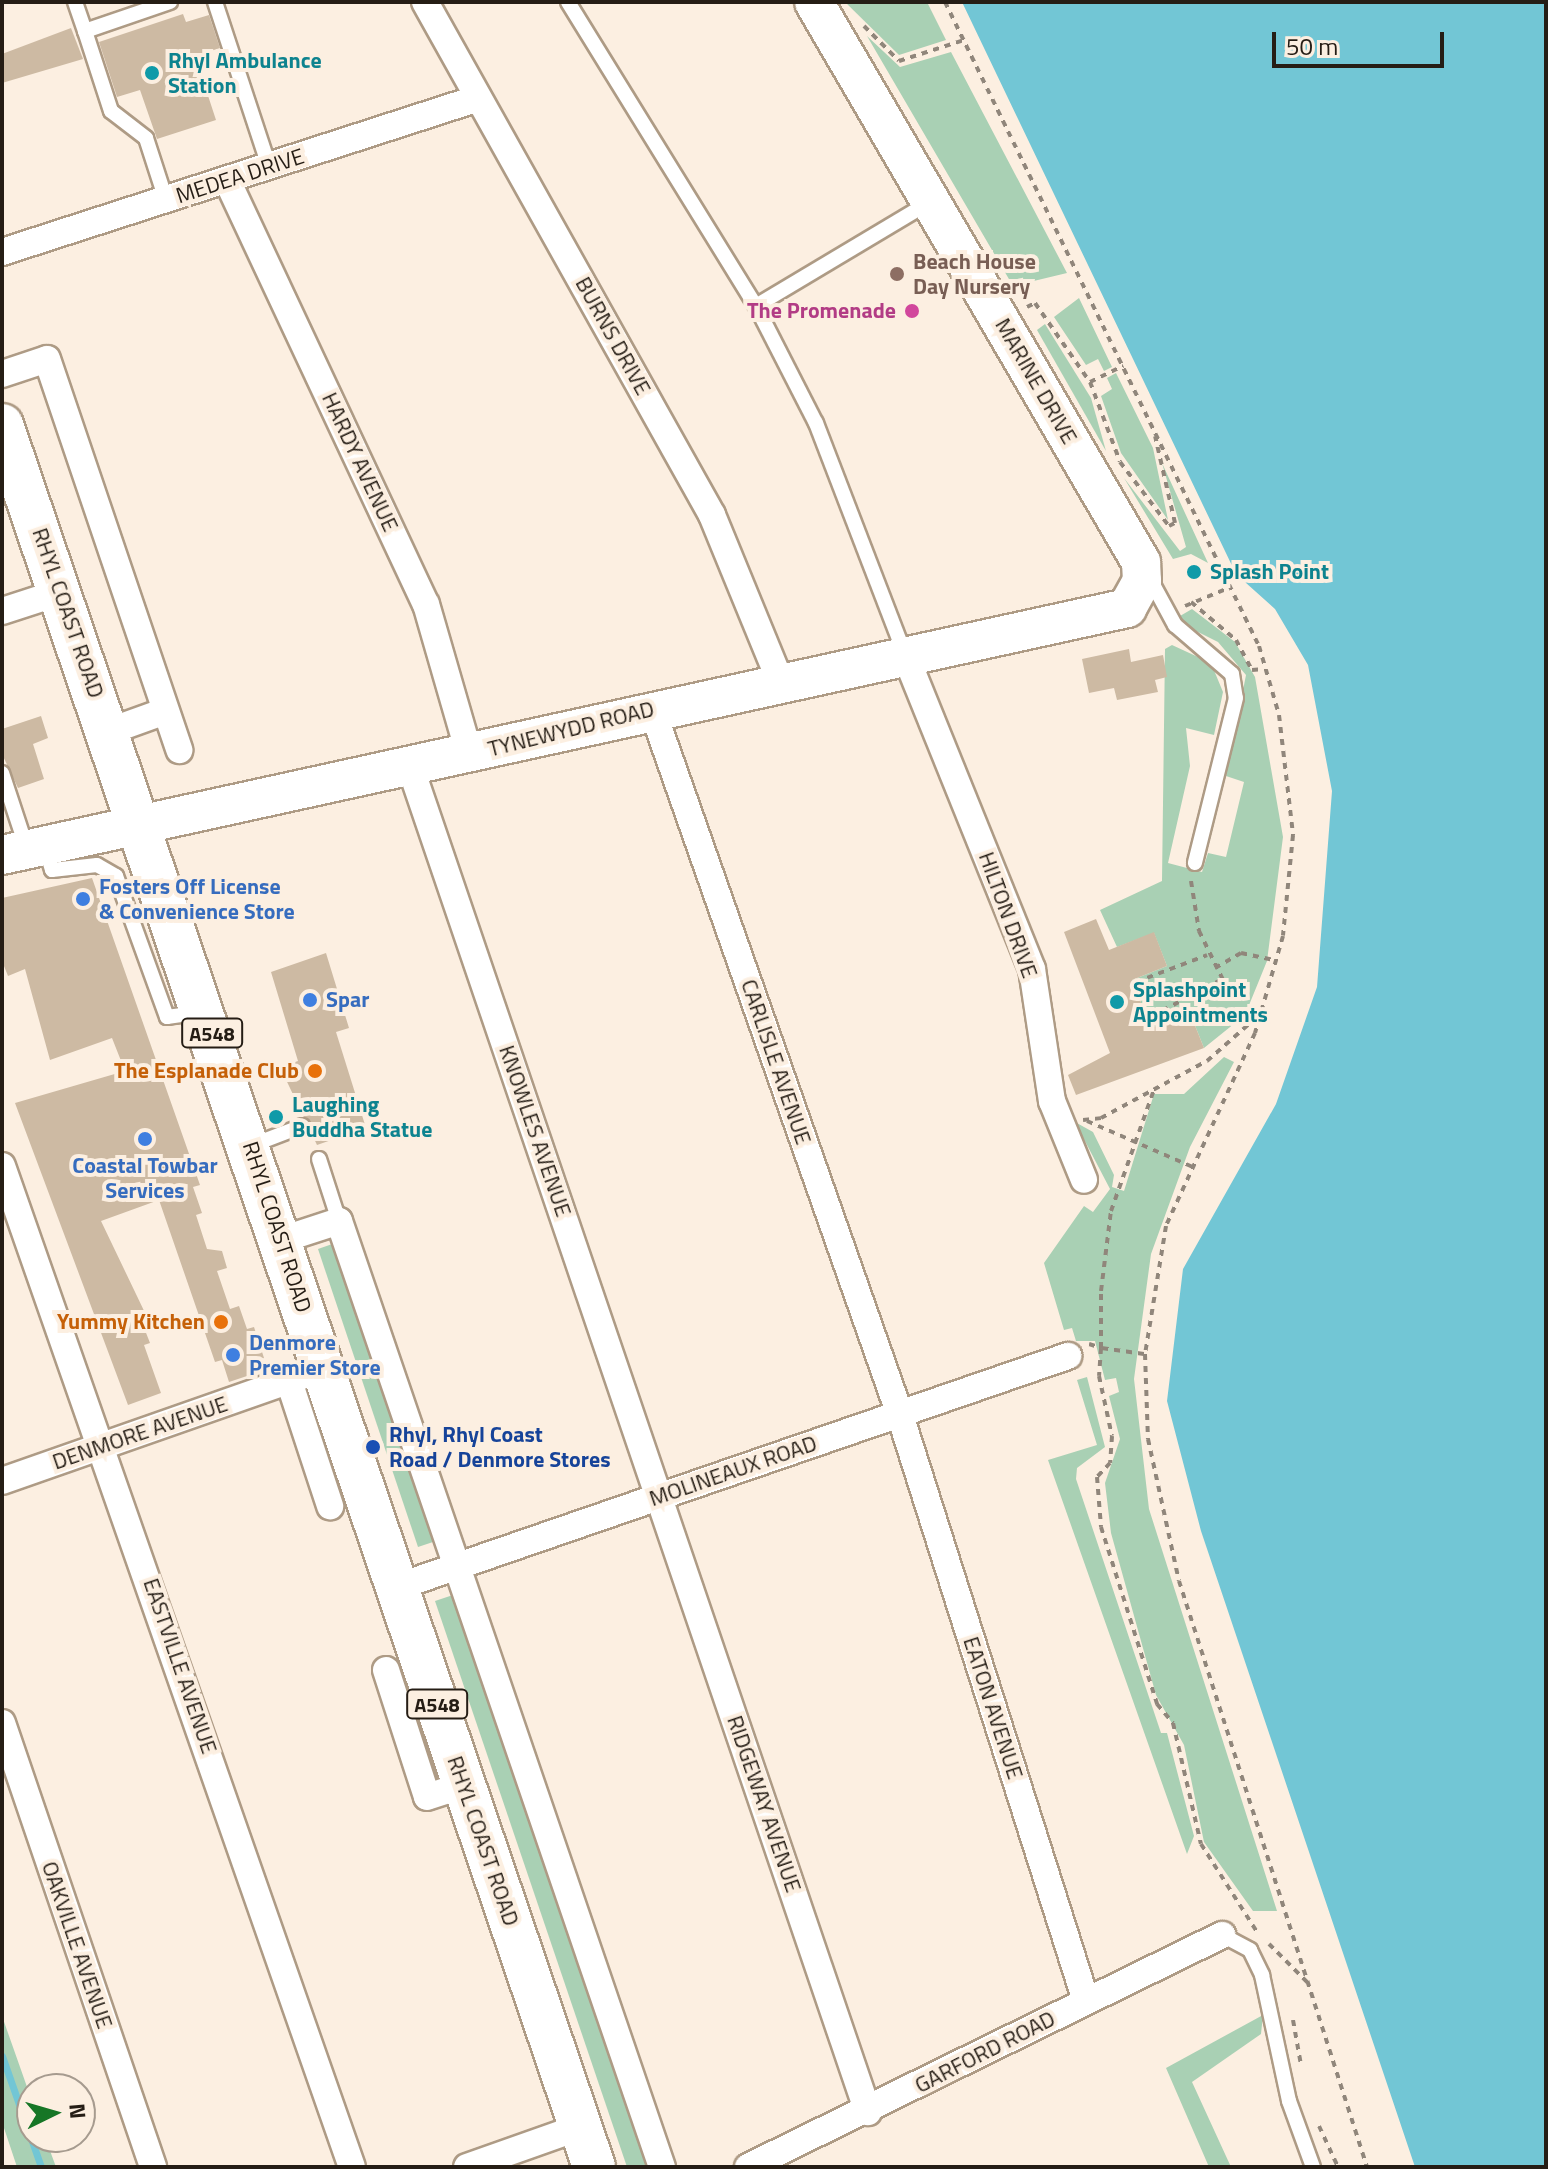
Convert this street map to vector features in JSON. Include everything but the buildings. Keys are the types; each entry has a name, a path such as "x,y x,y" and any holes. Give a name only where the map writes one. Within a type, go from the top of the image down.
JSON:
{"main road":[{"name":"MARINE DRIVE","path":"822,15 1001,321 1139,580"},
{"name":"RHYL COAST ROAD","path":"2,425 143,826 281,1240 306,1375 397,1587 594,2167"},
{"name":"TYNEWYDD ROAD","path":"25,850 780,681 1101,618 1139,580"}],"street":[{"name":"BURNS DRIVE","path":"425,2 712,515 780,681"},
{"name":"MEDEA DRIVE","path":"2,252 477,99"},
{"name":"HARDY AVENUE","path":"227,180 426,604 469,753"},
{"path":"2,374 47,359 179,750"},
{"path":"2,611 61,592"},
{"name":"HILTON DRIVE","path":"906,657 1032,969 1056,1115 1054,1144 1084,1180"},
{"name":"CARLISLE AVENUE","path":"652,709 900,1415"},
{"path":"110,731 166,711"},
{"name":"KNOWLES AVENUE","path":"410,766 660,1496"},
{"name":"EASTVILLE AVENUE","path":"2,1166 105,1445 352,2167"},
{"path":"281,1240 339,1221 454,1567 662,2167"},
{"name":"MOLINEAUX ROAD","path":"397,1587 1068,1356"},
{"path":"306,1375 330,1506"},
{"name":"DENMORE AVENUE","path":"2,1481 306,1375"},
{"name":"EATON AVENUE","path":"900,1415 1086,2001"},
{"name":"RIDGEWAY AVENUE","path":"660,1496 868,2112"},
{"path":"386,1670 427,1797 464,1785"},
{"name":"OAKVILLE AVENUE","path":"2,1723 153,2167"},
{"name":"GARFORD ROAD","path":"748,2167 868,2112 1222,1935"},
{"path":"467,2167 580,2127"}],"lane":[{"path":"75,2 111,111 146,138 166,200"},
{"path":"85,31 168,2"},
{"path":"215,2 269,166"},
{"path":"568,2 756,306 816,423 906,657"},
{"path":"756,306 930,202"},
{"path":"1139,580 1175,625 1232,674 1236,698 1195,863"},
{"path":"2,773 25,850 52,870 97,865 116,876 167,1017 205,1010"},
{"path":"250,1146 302,1126"},
{"path":"319,1159 339,1221"},
{"path":"1222,1935 1250,1950 1262,1975 1289,2101 1313,2167"}],"path":[{"path":"945,2 1231,587 1265,669 1279,715 1293,835 1276,960 1260,1014 1166,1226 1145,1354 1148,1439 1179,1581 1367,2167"},
{"path":"822,15 863,26 899,61 964,40"},
{"path":"1001,321 1035,303 1090,382 1120,462 1169,526 1175,523 1154,430"},
{"path":"1090,382 1123,366"},
{"path":"1231,587 1192,601 1236,640 1252,670 1265,669"},
{"path":"1195,863 1193,913 1207,955 1230,994"},
{"path":"1215,968 1241,953 1276,960"},
{"path":"1136,982 1207,955"},
{"path":"1152,1016 1221,980"},
{"path":"1085,1120 1101,1118 1207,1061 1260,1014"},
{"path":"1155,1087 1111,1211 1099,1376 1113,1453 1097,1477 1101,1527 1157,1704 1173,1723 1201,1844 1248,1922 1308,1984"},
{"path":"1056,1115 1085,1120 1193,1167"},
{"path":"1101,1348 1145,1354"}],"green space":[{"path":"845,2 927,2 946,40 899,55"},
{"path":"867,36 900,67 951,52 1067,273 1013,286"},
{"path":"1079,298 1112,367 1104,371 1098,359 1086,365 1054,317"},
{"path":"1045,324 1091,398 1106,451 1037,330"},
{"path":"1116,373 1153,448 1168,520 1121,453 1101,396 1112,389 1107,378"},
{"path":"1162,463 1208,563 1191,554 1173,559 1124,478 1180,551 1186,547"},
{"path":"1192,609 1235,642 1255,677 1283,837 1267,961 1245,1015 1204,1048 1190,1013 1151,1028 1132,980 1167,966 1154,933 1117,947 1100,910 1162,881 1165,649 1172,645 1211,663 1223,692 1214,735 1186,728 1190,766 1168,863 1202,872 1208,853 1226,857 1244,782 1226,776 1246,675 1218,642 1188,627 1180,616"},
{"path":"1224,1057 1234,1062 1190,1147 1151,1254 1134,1379 1149,1509 1277,1911 1253,1911 1204,1842 1184,1745 1156,1695 1111,1533 1105,1483 1120,1439 1109,1396 1119,1392 1116,1378 1105,1380 1095,1341 1076,1341 1072,1328 1064,1330 1044,1263 1084,1206 1093,1212 1110,1189 1075,1122 1093,1132 1114,1175 1112,1187 1124,1191 1154,1094 1184,1094"},
{"path":"338,1242 439,1540 418,1547 318,1249"},
{"path":"1087,1377 1105,1447 1077,1468 1076,1479 1161,1733 1167,1733 1194,1836 1187,1854 1048,1460 1097,1445 1077,1380"},
{"path":"456,1594 648,2167 627,2167 435,1601"},
{"path":"1263,2015 1261,2034 1192,2082 1231,2167 1209,2167 1166,2068"},
{"path":"2,2016 22,2073 16,2073 16,2153 51,2153 56,2167 17,2167 2,2122"}],"water":[{"path":"962,2 1546,2 1546,2167 1415,2167 1201,1531 1167,1401 1183,1269 1276,1104 1317,987 1332,791 1308,665 1275,609 1236,574"}],"waterway":[{"path":"2,2056 41,2167"}],"place":[{"name":"Rhyl Ambulance Station","path":"152,73"},
{"name":"Beach House Day Nursery","path":"897,274"},
{"name":"The Promenade","path":"912,311"},
{"name":"Splash Point","path":"1194,572"},
{"name":"Fosters Off License & Convenience Store","path":"83,899"},
{"name":"Spar","path":"310,1000"},
{"name":"Splashpoint Appointments","path":"1117,1002"},
{"name":"The Esplanade Club","path":"315,1071"},
{"name":"Laughing Buddha Statue","path":"276,1117"},
{"name":"Coastal Towbar Services","path":"145,1139"},
{"name":"Yummy Kitchen","path":"221,1322"},
{"name":"Denmore Premier Store","path":"233,1355"},
{"name":"Rhyl, Rhyl Coast Road / Denmore Stores","path":"373,1447"}]}
